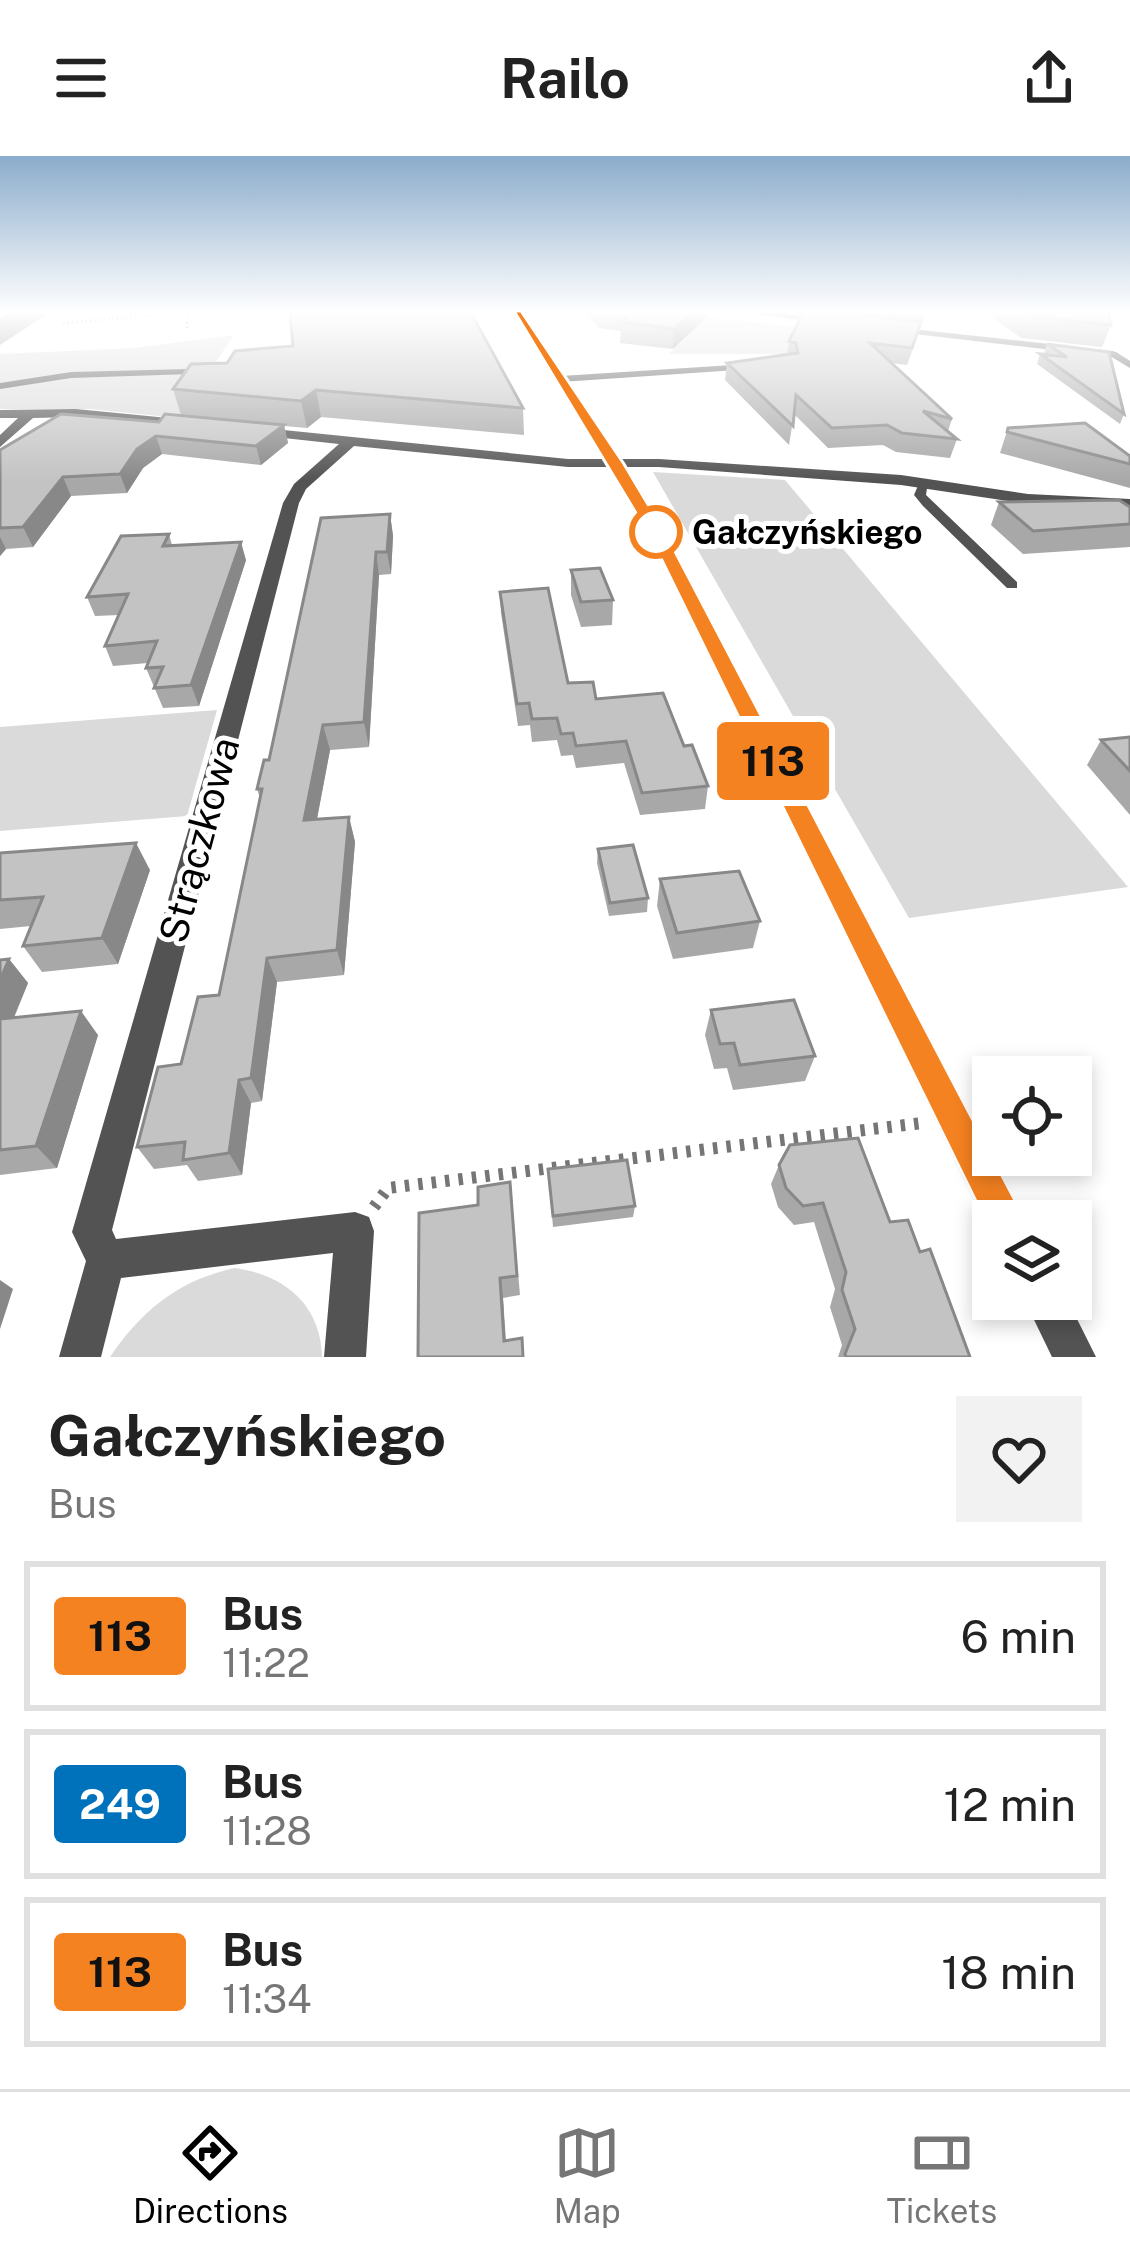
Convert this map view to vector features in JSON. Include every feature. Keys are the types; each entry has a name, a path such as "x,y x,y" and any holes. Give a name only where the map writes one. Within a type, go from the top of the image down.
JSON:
{"street":[{"path":"555,369 617,464 698,613 994,1200"},
{"path":"0,414 200,426"},
{"path":"0,443 28,414"},
{"path":"245,430 568,463 924,483 1028,499 1130,504"},
{"name":"Strączkowa","path":"80,1357 106,1260 92,1232 291,503 299,487 352,441"},
{"path":"106,1260 355,1232 345,1357"},
{"path":"1056,1320 1075,1357"}],"lane":[{"path":"561,379 720,369"},
{"path":"0,386 71,376 188,372"},
{"path":"924,483 920,495 1012,586"},
{"path":"1100,503 1117,519"}],"path":[{"path":"355,1232 388,1188 954,1119"}],"shaded area":[{"path":"0,369 211,369 178,418 90,409 0,409"},
{"path":"653,472 785,480 1128,887 909,918"},
{"path":"217,710 187,816 0,831 0,727"},
{"path":"235,1268 269,1277 296,1295 315,1322 322,1357 110,1357 163,1299 196,1280"}],"building":[{"path":"187,369 502,369 523,408 316,390 301,401 173,389"},
{"path":"733,369 898,369 952,419 923,411 957,439 902,433 887,425 832,428 796,395 793,426"},
{"path":"1061,369 1113,369 1124,414"},
{"path":"61,414 159,422 165,414 284,425 256,446 156,436 137,449 120,474 63,477 23,527 0,528 0,450"},
{"path":"1085,423 1130,456 1130,464 1007,432 1008,428"},
{"path":"1119,500 1130,507 1130,524 1033,531 999,502"},
{"path":"390,514 387,552 376,552 364,722 323,725 304,820 349,817 337,950 267,958 251,1078 239,1080 229,1153 183,1160 185,1142 137,1147 158,1067 181,1064 198,997 219,995 262,789 257,789 264,760 269,760 321,518"},
{"path":"169,534 163,546 241,542 191,685 154,688 163,667 146,668 157,641 105,646 128,594 87,597 121,536"},
{"path":"600,568 613,600 581,602 571,570"},
{"path":"548,588 568,683 593,682 596,699 663,693 684,746 692,745 708,786 642,793 626,741 576,746 573,733 561,734 557,718 532,719 529,703 517,704 500,592"},
{"path":"1130,737 1130,771 1101,740"},
{"path":"136,843 102,938 23,946 43,897 0,900 0,853"},
{"path":"633,845 648,898 610,903 598,849"},
{"path":"739,871 760,921 677,933 660,879"},
{"path":"794,1000 815,1056 740,1065 734,1043 720,1044 711,1010"},
{"path":"81,1011 36,1146 0,1150 0,1019"},
{"path":"858,1138 890,1222 908,1220 920,1252 930,1249 970,1357 846,1357 855,1329 842,1290 846,1272 823,1203 803,1206 786,1188 779,1165 790,1145"},
{"path":"627,1160 635,1206 553,1216 548,1169"},
{"path":"510,1182 517,1276 500,1278 504,1341 522,1338 523,1357 418,1357 419,1213 478,1205 478,1187"}],"bus line":[{"name":"113","path":"554,369 660,538 994,1200"}],"place":[{"name":"Gałczyńskiego","path":"656,532"}]}
